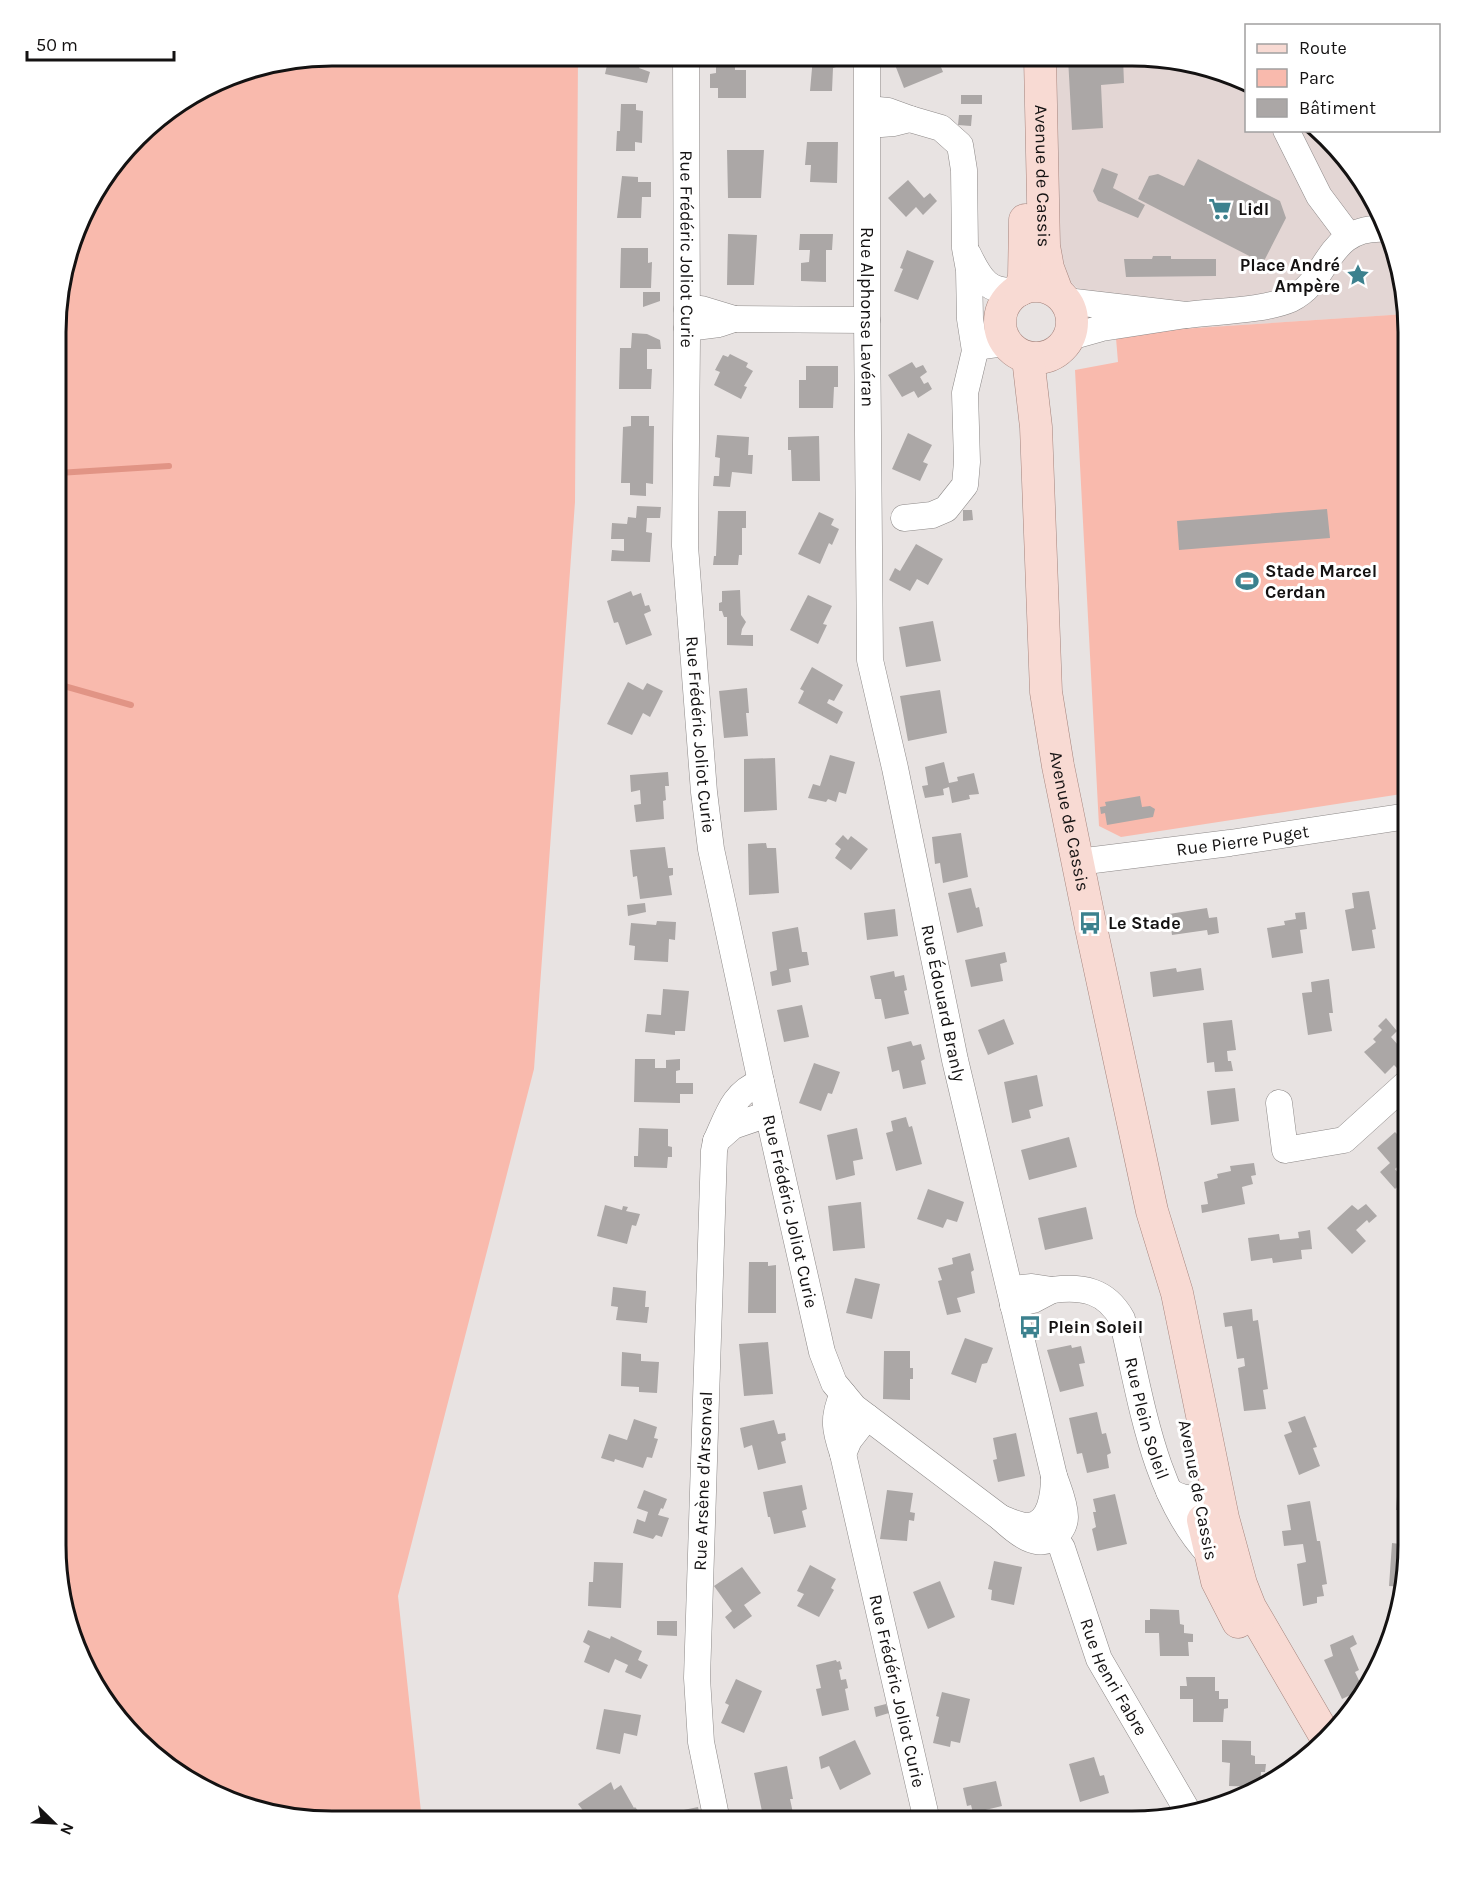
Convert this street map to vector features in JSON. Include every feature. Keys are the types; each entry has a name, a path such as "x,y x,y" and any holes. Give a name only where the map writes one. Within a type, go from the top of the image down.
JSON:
{"main road":[{"name":"Avenue de Cassis","path":"1023,66 1026,245 1024,277 1009,290 1000,318 1000,327 1018,352 1036,427 1046,692 1078,862 1152,1211 1177,1293 1223,1518 1241,1584 1250,1607 1322,1731"},
{"name":"Avenue de Cassis","path":"1036,427 1073,325 1072,312 1048,267 1044,246 1040,66"},
{"path":"1009,290 1040,286 1062,297"},
{"path":"1018,352 1040,359 1051,356 1065,343"},
{"name":"Avenue de Cassis","path":"1152,1211 1159,1299 1184,1495 1210,1555 1216,1581 1226,1601 1309,1743"}],"street":[{"name":"Rue Frédéric Joliot Curie","path":"686,66 685,546 704,792 711,849 822,1352 834,1383 867,1417"},
{"name":"Rue Alphonse Lavéran","path":"867,66 868,518"},
{"path":"868,117 894,123 910,119 941,128 960,145 964,170 965,248 969,270 970,319 975,347 965,393 967,462 965,485 946,509 932,515 868,518"},
{"path":"1287,132 1319,196 1349,236"},
{"path":"1065,343 1102,328 1274,305 1293,298 1311,282 1333,251 1349,236 1362,231 1378,230"},
{"path":"965,248 989,286 1009,290"},
{"path":"970,319 978,302 987,294 1009,290"},
{"path":"1062,297 1186,315"},
{"path":"687,319 701,309 734,319 867,320"},
{"path":"975,347 996,344 1018,352"},
{"name":"Rue Édouard Branly","path":"868,518 870,660 895,768 955,1060 1054,1476 1064,1508 1065,1518 1060,1531 1050,1527"},
{"name":"Rue Pierre Puget","path":"1078,862 1230,843 1398,818"},
{"name":"Rue Arsène d'Arsonval","path":"715,1811 701,1742 697,1678 714,1151 716,1141 733,1104 742,1091 761,1082"},
{"path":"1279,1103 1285,1150 1344,1140 1398,1091"},
{"path":"716,1141 733,1126 768,1114"},
{"name":"Rue Plein Soleil","path":"1012,1297 1033,1300 1052,1290 1071,1287 1090,1290 1107,1300 1117,1310 1122,1319 1157,1463 1184,1495 1212,1503 1223,1518"},
{"name":"Rue Frédéric Joliot Curie","path":"843,1394 836,1416 835,1431 843,1454 925,1811"},
{"path":"843,1454 849,1440 867,1417 1001,1518 1016,1532 1028,1539 1043,1541 1050,1527"},
{"name":"Rue Henri Fabre","path":"1050,1527 1062,1548 1099,1659 1185,1806"}],"shaded area":[{"path":"1050,66 1132,66 1184,71 1245,91 1245,132 1307,132 1332,157 1353,184 1378,230 1393,280 1397,315 1120,333 1090,293 1070,282 1060,250"}],"green space":[{"path":"332,66 578,66 575,502 534,1069 398,1596 421,1811 298,1809 247,1797 199,1775 157,1745 121,1707 93,1662 75,1614 68,1579 66,1545 66,332 68,298 75,263 86,230 121,170 144,144 170,121 230,86 280,71"},
{"name":"Stade Marcel Cerdan","path":"1397,315 1398,795 1121,837 1099,826 1075,370 1118,362 1116,338 1120,333"}],"building":[{"path":"607,66 640,66 639,68 650,72 647,83 605,74"},
{"path":"716,66 735,66 735,70 746,70 746,98 718,98 718,88 710,88 710,74 716,73"},
{"path":"812,66 836,66 833,68 832,91 810,91"},
{"path":"895,66 941,66 943,72 904,88"},
{"path":"1068,66 1123,66 1124,83 1101,85 1103,128 1072,130"},
{"path":"961,95 982,95 982,104 961,104"},
{"path":"621,104 636,104 636,110 643,111 642,143 635,142 635,151 616,151 617,131 620,131"},
{"path":"959,115 972,115 971,126 958,125"},
{"path":"807,142 838,142 837,183 810,182 811,165 805,165"},
{"path":"727,150 764,150 761,198 728,198"},
{"name":"Lidl","path":"1198,159 1280,201 1286,218 1263,263 1138,199 1149,176 1158,174 1184,186"},
{"path":"1102,168 1118,174 1113,188 1145,205 1138,218 1098,201 1093,191"},
{"path":"622,176 638,177 638,182 651,182 651,197 642,197 641,218 617,218"},
{"path":"908,180 924,198 930,193 937,201 923,215 916,207 906,217 888,198"},
{"path":"728,234 757,235 754,285 727,285"},
{"path":"800,234 833,234 832,250 826,250 826,282 801,281 801,263 809,262 810,250 799,250"},
{"path":"621,248 648,248 648,263 652,262 651,288 620,288"},
{"path":"907,250 934,261 918,300 894,291 903,269 900,268"},
{"path":"1153,256 1171,256 1171,259 1216,259 1216,276 1126,277 1124,259 1152,259"},
{"path":"643,292 660,292 660,301 643,307"},
{"path":"632,333 647,334 660,340 661,349 647,349 647,369 652,369 651,389 619,389 620,348 631,348"},
{"path":"730,354 748,363 746,367 753,371 744,386 747,387 741,399 714,385 720,372 715,370 723,355 728,357"},
{"path":"912,362 916,368 923,365 927,372 920,377 924,384 928,382 932,389 918,398 914,391 902,397 888,375"},
{"path":"806,366 838,366 838,387 834,387 833,408 799,408 799,380 806,380"},
{"path":"631,416 649,416 649,426 654,426 653,484 646,483 646,496 630,495 630,483 621,483 623,427 631,426"},
{"path":"908,433 932,445 923,462 928,464 920,481 892,469"},
{"path":"717,435 749,437 748,455 753,455 752,474 732,472 730,487 713,486 714,476 719,476 720,458 715,457"},
{"path":"819,436 820,481 792,481 791,450 788,450 788,437"},
{"path":"637,506 661,507 660,518 647,518 646,532 652,533 650,562 611,561 612,550 624,551 624,539 611,539 612,523 627,524 628,517 636,518"},
{"path":"1327,509 1330,538 1179,550 1177,521"},
{"path":"963,510 972,510 973,520 963,521"},
{"path":"718,511 746,511 746,528 742,528 742,555 739,555 738,565 713,565 714,556 716,556"},
{"path":"819,512 834,519 831,525 839,529 832,545 829,543 820,564 798,554"},
{"path":"916,544 943,559 928,585 917,579 910,591 889,580 895,568 900,571"},
{"path":"740,590 741,615 746,622 741,635 753,635 753,646 727,645 727,617 719,611 722,591"},
{"path":"631,591 633,596 641,593 645,606 649,605 651,611 644,614 652,635 626,645 618,622 614,623 607,601"},
{"path":"808,595 832,606 823,624 827,625 818,644 790,630"},
{"path":"933,621 941,661 906,667 899,627"},
{"path":"812,667 843,685 834,701 829,699 827,703 843,712 837,724 798,703 804,691 800,689"},
{"path":"628,682 643,690 647,683 663,691 650,717 643,713 632,735 607,724"},
{"path":"747,688 748,736 724,738 719,691"},
{"path":"940,690 947,733 908,741 900,696"},
{"path":"830,755 855,762 846,794 839,792 836,802 828,799 826,802 808,798 813,784 820,786"},
{"path":"775,758 777,810 744,812 744,759"},
{"path":"944,762 949,783 958,781 957,777 974,773 979,794 969,795 970,799 952,803 949,787 943,789 944,795 925,798 922,786 928,785 925,767"},
{"path":"668,772 669,786 665,786 666,800 663,801 664,819 636,822 634,805 641,804 640,790 631,792 630,775"},
{"path":"1140,796 1142,807 1150,806 1155,809 1153,817 1107,825 1105,813 1101,814 1100,807 1106,806 1105,802"},
{"path":"961,833 968,877 943,883 940,863 935,864 932,837"},
{"path":"843,835 848,840 851,836 868,849 851,870 835,858 841,849 835,844"},
{"path":"766,843 767,848 776,848 779,893 749,895 748,844"},
{"path":"665,847 668,868 673,868 673,875 669,876 672,895 640,899 637,876 633,877 630,850"},
{"path":"971,888 976,908 979,907 983,926 957,933 948,893"},
{"path":"1369,891 1376,929 1372,930 1375,948 1352,951 1345,910 1354,908 1352,893"},
{"path":"645,903 646,912 628,916 627,905"},
{"path":"1207,908 1209,918 1217,917 1219,933 1208,935 1207,930 1172,935 1169,914"},
{"path":"895,909 898,936 867,940 864,913"},
{"path":"1305,912 1307,929 1300,930 1303,953 1272,958 1267,928 1285,925 1284,921 1296,919 1295,913"},
{"path":"657,921 676,922 675,940 669,939 668,962 634,960 635,946 629,945 631,923 656,925"},
{"path":"798,927 802,952 807,952 809,965 789,969 791,982 772,986 770,972 777,970 772,932"},
{"path":"1005,952 1007,962 1000,964 1003,981 971,987 965,960"},
{"path":"1176,968 1177,972 1201,968 1204,990 1153,997 1150,972"},
{"path":"894,971 895,977 904,975 907,990 904,991 909,1014 885,1019 881,999 875,999 870,976"},
{"path":"1329,979 1333,1013 1329,1013 1332,1031 1308,1035 1302,993 1312,992 1311,982"},
{"path":"663,989 689,991 685,1031 675,1031 675,1035 645,1032 647,1014 661,1015"},
{"path":"802,1005 809,1037 784,1042 777,1010"},
{"path":"1386,1018 1397,1031 1391,1037 1398,1045 1398,1067 1394,1065 1385,1074 1364,1052 1376,1042 1373,1039 1382,1030 1378,1026"},
{"path":"1004,1019 1014,1044 988,1055 978,1030"},
{"path":"1232,1020 1236,1050 1227,1051 1228,1061 1231,1061 1233,1071 1215,1072 1214,1062 1207,1063 1203,1023"},
{"path":"911,1041 913,1046 921,1044 925,1059 921,1061 926,1084 903,1089 899,1070 892,1072 887,1047"},
{"path":"635,1059 655,1059 655,1068 666,1068 666,1060 680,1059 680,1070 676,1071 676,1083 693,1083 693,1094 680,1094 680,1103 634,1102"},
{"path":"814,1063 840,1072 832,1094 828,1093 821,1111 799,1103"},
{"path":"1037,1075 1043,1106 1029,1110 1031,1118 1012,1123 1004,1082"},
{"path":"1235,1088 1239,1121 1211,1125 1207,1091"},
{"path":"906,1117 909,1127 912,1126 922,1164 896,1171 886,1133 893,1131 891,1121"},
{"path":"639,1128 668,1129 668,1146 672,1147 672,1157 668,1157 667,1168 634,1167 634,1156 638,1156"},
{"path":"857,1128 863,1159 853,1161 855,1175 836,1180 827,1135"},
{"path":"1395,1132 1398,1135 1398,1166 1395,1169 1398,1173 1398,1186 1395,1189 1380,1172 1390,1163 1377,1148"},
{"path":"1069,1137 1077,1167 1029,1180 1021,1150"},
{"path":"1254,1163 1256,1175 1251,1176 1253,1184 1242,1187 1245,1204 1202,1213 1201,1205 1208,1204 1204,1182 1218,1178 1217,1174 1231,1171 1230,1166"},
{"path":"928,1189 964,1202 957,1222 947,1219 943,1228 917,1219"},
{"path":"861,1202 865,1248 833,1251 828,1206"},
{"path":"1366,1204 1377,1216 1369,1223 1367,1220 1356,1230 1366,1241 1352,1254 1327,1228 1352,1205 1358,1210"},
{"path":"605,1205 622,1210 623,1206 628,1207 626,1211 640,1214 636,1226 632,1225 627,1244 597,1236"},
{"path":"1086,1207 1093,1239 1045,1250 1038,1218"},
{"path":"1310,1230 1312,1249 1301,1250 1302,1259 1273,1263 1272,1258 1251,1261 1248,1238 1279,1234 1280,1240 1299,1238 1298,1232"},
{"path":"970,1253 974,1270 971,1272 975,1293 957,1298 961,1312 947,1315 938,1281 942,1280 938,1268 953,1264 952,1258"},
{"path":"749,1262 768,1262 768,1266 776,1265 776,1313 748,1313"},
{"path":"855,1278 880,1284 872,1319 846,1313"},
{"path":"613,1287 646,1291 645,1307 649,1307 647,1323 616,1320 618,1307 611,1306"},
{"path":"1252,1309 1253,1321 1258,1320 1268,1389 1263,1390 1266,1409 1244,1411 1238,1368 1245,1366 1244,1358 1237,1359 1232,1326 1225,1327 1223,1313"},
{"path":"965,1338 993,1348 987,1363 982,1364 976,1383 951,1374"},
{"path":"768,1342 773,1394 744,1396 739,1344"},
{"path":"1071,1345 1072,1348 1081,1346 1085,1363 1079,1364 1084,1386 1060,1392 1047,1350"},
{"path":"884,1351 910,1351 910,1368 913,1368 913,1379 910,1379 910,1400 883,1399"},
{"path":"622,1352 641,1354 641,1361 659,1362 657,1393 639,1392 639,1387 621,1386"},
{"path":"1097,1412 1102,1434 1106,1433 1111,1453 1107,1455 1109,1468 1087,1473 1082,1453 1077,1454 1069,1418"},
{"path":"1305,1416 1317,1447 1313,1448 1320,1466 1299,1475 1284,1435 1292,1432 1288,1422"},
{"path":"634,1419 657,1427 654,1438 658,1439 652,1458 647,1457 643,1468 615,1459 614,1462 601,1458 609,1434 627,1440"},
{"path":"774,1420 778,1434 785,1433 786,1440 781,1442 786,1463 758,1470 752,1445 744,1448 740,1428"},
{"path":"1016,1433 1025,1476 998,1482 993,1460 997,1459 993,1438"},
{"path":"1398,1483 1398,1510 1396,1510"},
{"path":"802,1485 807,1509 802,1511 806,1527 774,1534 763,1492"},
{"path":"644,1490 667,1499 658,1515 669,1518 662,1537 656,1535 653,1539 633,1533 637,1519 645,1522 648,1512 637,1508"},
{"path":"887,1490 913,1493 910,1512 915,1513 914,1521 909,1520 907,1541 880,1539"},
{"path":"1115,1494 1127,1544 1097,1551 1092,1529 1096,1527 1093,1499"},
{"path":"1310,1501 1327,1584 1322,1585 1324,1596 1317,1597 1317,1603 1303,1606 1297,1564 1306,1562 1303,1544 1284,1546 1282,1531 1291,1530 1287,1505"},
{"path":"1392,1543 1398,1544 1395,1586 1389,1586"},
{"path":"994,1561 1022,1567 1014,1605 991,1600 992,1590 988,1589"},
{"path":"594,1562 623,1563 621,1608 588,1606 589,1582 593,1582"},
{"path":"810,1565 836,1579 831,1588 834,1590 819,1617 797,1606 804,1594 797,1591"},
{"path":"742,1567 761,1593 744,1605 752,1616 734,1629 725,1617 732,1611 714,1586"},
{"path":"940,1581 955,1617 928,1629 913,1592"},
{"path":"1150,1609 1179,1610 1180,1624 1184,1625 1184,1633 1193,1634 1193,1642 1188,1642 1189,1656 1160,1656 1159,1633 1145,1633 1145,1620 1150,1620"},
{"path":"657,1621 677,1621 677,1636 657,1635"},
{"path":"588,1630 610,1639 611,1636 642,1651 638,1660 648,1665 641,1679 625,1672 628,1665 615,1659 609,1673 584,1662 590,1646 583,1642"},
{"path":"1353,1635 1357,1644 1350,1648 1359,1670 1355,1672 1360,1682 1352,1694 1342,1699 1324,1660 1333,1656 1330,1645"},
{"path":"840,1661 842,1669 839,1670 841,1680 846,1679 848,1688 845,1689 849,1710 822,1716 816,1689 821,1688 816,1665"},
{"path":"1186,1677 1215,1677 1215,1691 1219,1691 1219,1699 1228,1699 1228,1708 1224,1709 1223,1722 1193,1722 1193,1699 1180,1699 1180,1686 1187,1686"},
{"path":"736,1679 762,1691 744,1733 721,1723 729,1705 725,1703"},
{"path":"942,1692 970,1699 960,1743 951,1741 950,1747 933,1743"},
{"path":"886,1704 889,1713 876,1717 874,1707"},
{"path":"604,1709 641,1715 637,1736 624,1733 620,1754 596,1749"},
{"path":"855,1740 871,1774 840,1790 829,1766 821,1769 819,1757"},
{"path":"1222,1740 1251,1741 1251,1755 1255,1756 1255,1764 1266,1764 1265,1772 1261,1772 1261,1777 1244,1786 1229,1786 1230,1763 1222,1762"},
{"path":"1094,1757 1100,1776 1104,1775 1109,1793 1080,1802 1069,1764"},
{"path":"787,1766 793,1799 790,1799 793,1811 762,1811 754,1773"},
{"path":"996,1781 1002,1806 972,1811 971,1805 967,1806 963,1788"},
{"path":"611,1782 614,1790 621,1785 634,1808 638,1811 583,1811 578,1804"},
{"path":"698,1807 699,1811 679,1811"}],"waterway":[{"path":"66,472 169,466"},
{"path":"66,687 131,705"}],"place":[{"name":"Lidl","path":"1220,209"},
{"name":"Place André Ampère","path":"1358,275"},
{"name":"Stade Marcel Cerdan","path":"1247,581"},
{"name":"Le Stade","path":"1090,923"},
{"name":"Plein Soleil","path":"1030,1327"}]}
